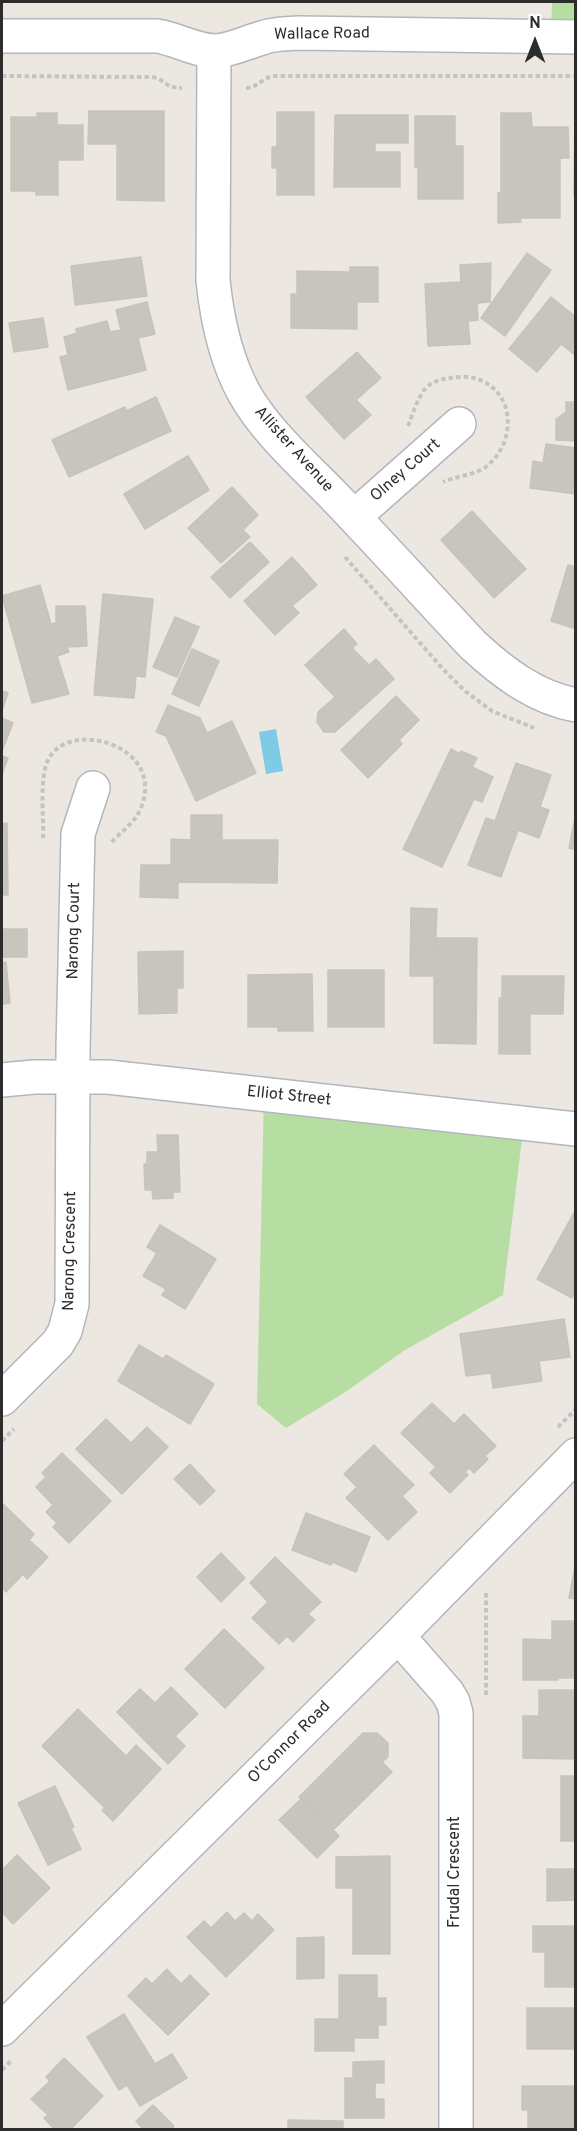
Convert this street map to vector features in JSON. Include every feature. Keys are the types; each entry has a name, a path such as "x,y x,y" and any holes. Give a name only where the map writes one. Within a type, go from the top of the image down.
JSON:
{"street":[{"name":"Wallace Road","path":"2,36 157,36 172,38 214,51 227,50 264,37 283,34 576,37"},
{"name":"Allister Avenue","path":"214,51 213,280 222,339 245,395 281,441 494,665 542,694 576,705"},
{"name":"Olney Court","path":"354,517 459,424"},
{"name":"Narong Court","path":"72,1077 78,834 93,788"},
{"name":"Narong Crescent","path":"2,1399 58,1343 69,1318 72,1304 72,1077"},
{"name":"Elliot Street","path":"2,1080 108,1077 576,1129"},
{"name":"O'Connor Road","path":"2,2029 398,1636 576,1455"},
{"name":"Frudal Crescent","path":"398,1636 447,1692 456,1713 456,2130"}],"path":[{"path":"2,76 157,77 170,88 192,88"},
{"path":"244,88 253,88 273,76 576,76"}],"green space":[{"path":"552,2 575,2 575,37 551,36"},
{"path":"264,1094 524,1123 503,1295 405,1350 344,1393 286,1428 257,1404"}],"water":[{"path":"276,729 283,771 266,774 259,732"}],"building":[{"path":"89,111 164,111 164,201 117,200 117,144 88,144"},
{"path":"277,112 314,112 314,195 277,195 277,168 272,168 272,147 277,147"},
{"path":"37,113 57,113 57,125 83,125 83,160 58,160 58,195 36,195 36,191 11,191 11,117 37,117"},
{"path":"501,113 531,113 532,127 568,127 569,158 560,158 560,218 520,218 521,222 498,223 498,193 501,193"},
{"path":"335,115 408,115 408,143 375,143 375,152 400,152 400,187 334,187"},
{"path":"575,115 576,195 574,195"},
{"path":"415,116 455,116 455,146 463,146 463,199 418,199 418,167 415,167"},
{"path":"527,253 551,270 505,336 481,318"},
{"path":"141,257 147,296 75,305 71,266"},
{"path":"491,263 490,302 477,303 478,320 468,321 470,344 428,346 425,284 461,282 460,265"},
{"path":"350,267 378,267 378,302 357,302 357,329 291,328 291,294 297,294 297,271 350,272"},
{"path":"551,297 576,317 576,356 561,344 537,372 509,349"},
{"path":"147,302 155,334 138,338 146,370 68,390 60,357 68,355 64,337 77,333 76,329 107,321 110,332 121,330 116,310"},
{"path":"43,318 48,347 14,352 9,323"},
{"path":"357,352 381,378 356,400 371,415 344,439 306,397"},
{"path":"156,397 171,431 69,477 52,440 125,407 126,411"},
{"path":"566,402 576,402 576,441 556,440 556,419 566,412"},
{"path":"546,444 576,448 576,494 530,488 533,461 543,463"},
{"path":"188,456 209,490 145,529 124,494"},
{"path":"232,487 258,515 243,530 250,537 221,563 188,528"},
{"path":"472,511 526,569 494,598 441,540"},
{"path":"250,542 269,562 230,598 211,577"},
{"path":"292,557 317,585 292,606 299,613 275,635 244,601"},
{"path":"568,565 576,567 576,629 551,621"},
{"path":"40,585 51,624 56,623 56,606 85,606 87,646 67,647 69,652 57,656 69,694 32,703 2,596"},
{"path":"103,594 153,599 145,677 136,676 134,698 94,695"},
{"path":"175,617 199,627 177,677 153,667"},
{"path":"344,629 357,644 352,648 369,665 376,659 394,679 335,732 324,732 317,722 318,712 335,697 305,665"},
{"path":"192,649 219,661 199,706 172,694"},
{"path":"2,691 8,693 2,711"},
{"path":"396,696 419,720 399,740 402,744 368,778 341,750"},
{"path":"168,705 200,718 207,733 232,721 256,773 196,801 166,736 156,732"},
{"path":"2,718 13,723 2,751"},
{"path":"451,749 477,758 472,767 493,777 482,802 474,799 442,867 403,849"},
{"path":"2,756 8,758 2,774"},
{"path":"516,763 551,775 540,807 549,810 539,838 518,830 501,877 468,865 486,818 495,821"},
{"path":"576,813 576,850 569,848"},
{"path":"191,815 222,815 222,840 278,840 277,883 178,882 178,898 140,897 141,865 171,865 171,839 191,840"},
{"path":"7,823 8,895 2,895 2,824"},
{"path":"411,908 437,909 434,976 410,976"},
{"path":"2,929 27,929 27,957 2,957"},
{"path":"434,938 477,938 476,1044 434,1043"},
{"path":"183,951 183,988 177,988 177,1013 139,1014 138,952"},
{"path":"6,962 10,1003 2,1004 2,963"},
{"path":"328,970 384,970 384,1027 328,1027"},
{"path":"312,974 313,1031 278,1031 278,1027 248,1027 248,975"},
{"path":"502,976 564,976 563,1014 530,1014 530,1054 499,1054 499,998 502,998"},
{"path":"157,1135 178,1135 180,1192 173,1192 173,1198 153,1199 152,1190 145,1190 144,1164 147,1164 147,1152 158,1152"},
{"path":"576,1209 576,1291 572,1298 537,1279"},
{"path":"160,1225 216,1259 185,1309 162,1295 166,1289 143,1276 157,1253 147,1247"},
{"path":"564,1319 570,1357 539,1361 542,1381 493,1388 491,1373 466,1376 460,1334"},
{"path":"139,1345 163,1359 166,1355 214,1384 190,1424 118,1381"},
{"path":"432,1403 454,1424 464,1414 496,1446 485,1456 488,1459 474,1473 469,1468 465,1472 468,1475 450,1493 430,1473 436,1467 401,1433"},
{"path":"106,1419 131,1443 147,1427 168,1447 122,1494 76,1449"},
{"path":"374,1445 414,1485 402,1496 417,1512 388,1540 346,1498 357,1487 344,1474"},
{"path":"62,1453 111,1501 69,1543 53,1527 57,1523 46,1512 53,1505 36,1487 46,1477 42,1473"},
{"path":"190,1464 215,1491 200,1505 174,1479"},
{"path":"2,1503 34,1534 29,1540 48,1557 27,1579 23,1574 6,1592 2,1587"},
{"path":"306,1513 370,1537 356,1572 292,1550"},
{"path":"221,1553 245,1578 221,1602 197,1577"},
{"path":"275,1557 321,1602 308,1614 315,1620 293,1642 287,1636 279,1644 252,1618 268,1602 250,1583"},
{"path":"576,1561 576,1599 569,1598"},
{"path":"552,1621 576,1621 576,1678 523,1680 523,1639 552,1640"},
{"path":"224,1629 264,1668 225,1708 185,1669"},
{"path":"171,1687 198,1714 175,1736 185,1746 168,1764 117,1712 140,1689 155,1703"},
{"path":"539,1690 576,1690 576,1759 523,1758 523,1716 539,1716"},
{"path":"78,1709 126,1756 136,1745 161,1769 113,1821 102,1810 105,1808 42,1746"},
{"path":"363,1733 377,1733 388,1743 388,1757 382,1762 392,1772 333,1830 299,1797"},
{"path":"561,1776 576,1776 576,1841 561,1841"},
{"path":"55,1786 74,1827 71,1828 81,1849 48,1865 18,1803"},
{"path":"302,1798 339,1836 317,1858 279,1820"},
{"path":"17,1855 50,1888 13,1924 2,1912 2,1870"},
{"path":"390,1856 390,1954 353,1954 353,1888 336,1888 336,1857"},
{"path":"547,1869 576,1869 576,1900 547,1901"},
{"path":"227,1912 235,1921 244,1913 252,1921 258,1914 274,1930 226,1977 187,1937 204,1921 211,1928"},
{"path":"533,1926 576,1926 576,1987 545,1987 545,1952 533,1952"},
{"path":"324,1937 324,1978 297,1979 297,1938"},
{"path":"167,1969 181,1984 190,1975 209,1994 168,2035 128,1996 146,1978 152,1984"},
{"path":"339,1975 377,1975 377,1998 386,1998 386,2025 378,2025 378,2038 354,2038 354,2051 315,2051 315,2019 339,2019"},
{"path":"527,2008 576,2008 576,2049 527,2049"},
{"path":"124,2014 155,2064 172,2054 187,2078 140,2106 127,2085 119,2090 87,2037"},
{"path":"64,2058 103,2096 70,2130 55,2130 44,2118 48,2115 31,2099 50,2081 46,2077"},
{"path":"384,2061 384,2083 375,2083 375,2099 384,2099 384,2118 345,2118 345,2078 353,2078 353,2062"},
{"path":"522,2086 576,2086 576,2130 528,2130 528,2110 522,2110"},
{"path":"153,2105 174,2126 171,2130 144,2130 136,2121"},
{"path":"288,2120 343,2121 343,2130 288,2130"}]}
